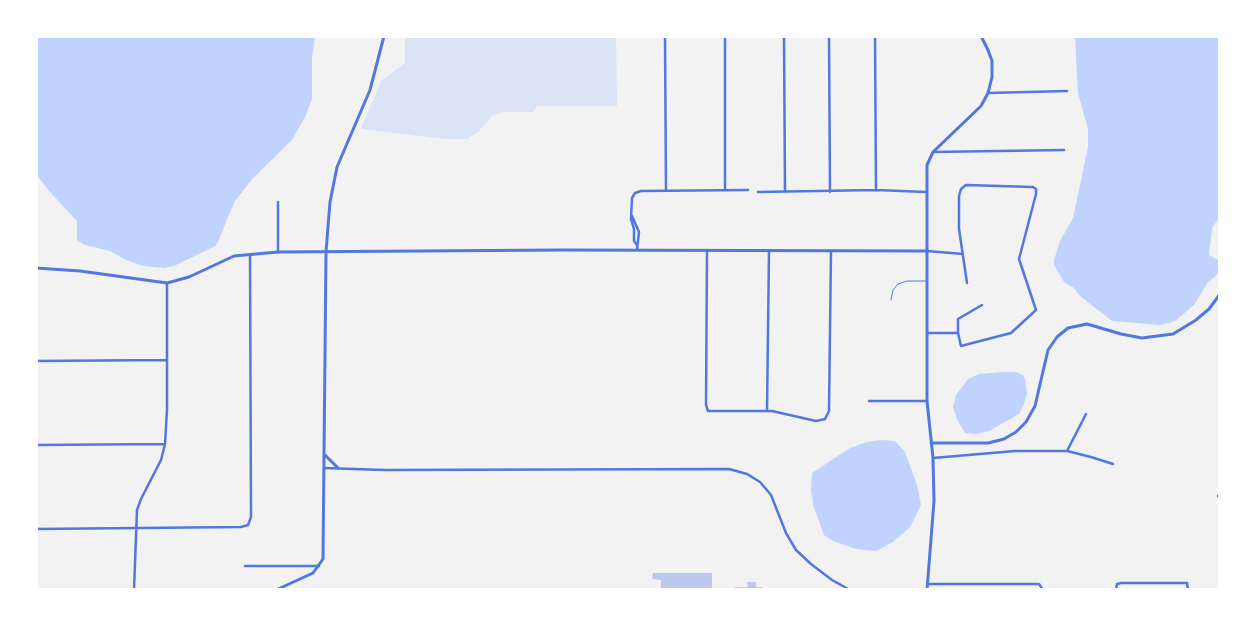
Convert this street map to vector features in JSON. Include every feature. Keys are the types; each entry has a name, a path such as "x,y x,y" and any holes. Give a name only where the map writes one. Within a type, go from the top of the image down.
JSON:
{"street":[{"path":"276,590 313,573 323,559 326,252 330,202 334,178 342,154 370,90 384,36"},
{"path":"665,36 666,191"},
{"path":"725,36 725,190"},
{"path":"784,36 784,192"},
{"path":"829,36 830,192"},
{"path":"874,36 876,190"},
{"path":"927,590 934,501 933,458 927,401 927,166 933,152 981,106 988,92 992,77 992,61 981,36"},
{"path":"988,92 1067,91"},
{"path":"933,152 1064,150"},
{"path":"967,283 959,229 959,196 961,189 966,185 1033,187 1036,189 1018,259 1036,310 1011,334 962,346 958,333 958,319 982,305"},
{"path":"637,250 639,232 632,216 631,203 635,193 642,191 748,190"},
{"path":"758,192 876,190 926,192"},
{"path":"278,202 278,252"},
{"path":"707,250 706,405 708,411 767,411 816,421 826,419 830,410 830,251"},
{"path":"36,268 80,271 167,283 189,277 226,259 250,253 707,250 927,251 963,254"},
{"path":"767,411 769,251"},
{"path":"36,529 241,527 248,525 250,522 250,253"},
{"path":"134,590 138,506 162,460 167,426 167,283"},
{"path":"931,443 988,443 1011,435 1022,427 1031,414 1038,395 1046,357 1052,343 1068,328 1087,324 1142,338 1173,334 1191,324 1209,309 1220,294"},
{"path":"927,333 958,333"},
{"path":"36,361 167,360"},
{"path":"869,401 927,401"},
{"path":"1067,451 1086,414"},
{"path":"36,444 165,444"},
{"path":"933,458 1015,451 1067,451 1091,456 1113,464"},
{"path":"324,454 338,468"},
{"path":"324,468 730,469 747,474 760,482 771,495 786,533 796,550 810,564 850,590"},
{"path":"245,566 319,566"},
{"path":"1116,590 1117,584 1121,583 1187,583 1188,590"},
{"path":"927,584 1039,584 1043,590"}],"lane":[{"path":"891,300 893,290 898,284 907,281 927,281"}],"shaded area":[{"path":"405,36 616,36 617,106 537,106 533,112 503,112 493,115 479,131 467,139 447,139 361,129 381,81 405,63"}],"water":[{"path":"36,36 315,36 312,57 312,99 305,117 292,140 253,178 235,201 215,246 174,266 164,268 143,266 126,260 110,251 85,245 77,240 77,221 36,174"},
{"path":"1075,36 1220,36 1220,216 1212,228 1209,255 1220,261 1220,270 1208,282 1194,305 1175,321 1161,325 1112,321 1080,296 1074,288 1064,282 1054,265 1060,241 1073,218 1088,147 1088,129 1078,93"},
{"path":"1016,372 1023,375 1025,379 1027,394 1019,414 989,431 976,434 965,433 953,407 956,395 968,379 979,374"},
{"path":"895,441 905,452 917,485 921,505 910,527 893,542 876,551 856,549 833,541 824,535 813,505 811,490 812,473 850,448 867,442"}],"building":[{"path":"653,573 712,573 712,590 661,590 661,580 652,579"},
{"path":"747,582 756,582 756,587 762,587 762,590 735,590 735,587 748,587"}]}
